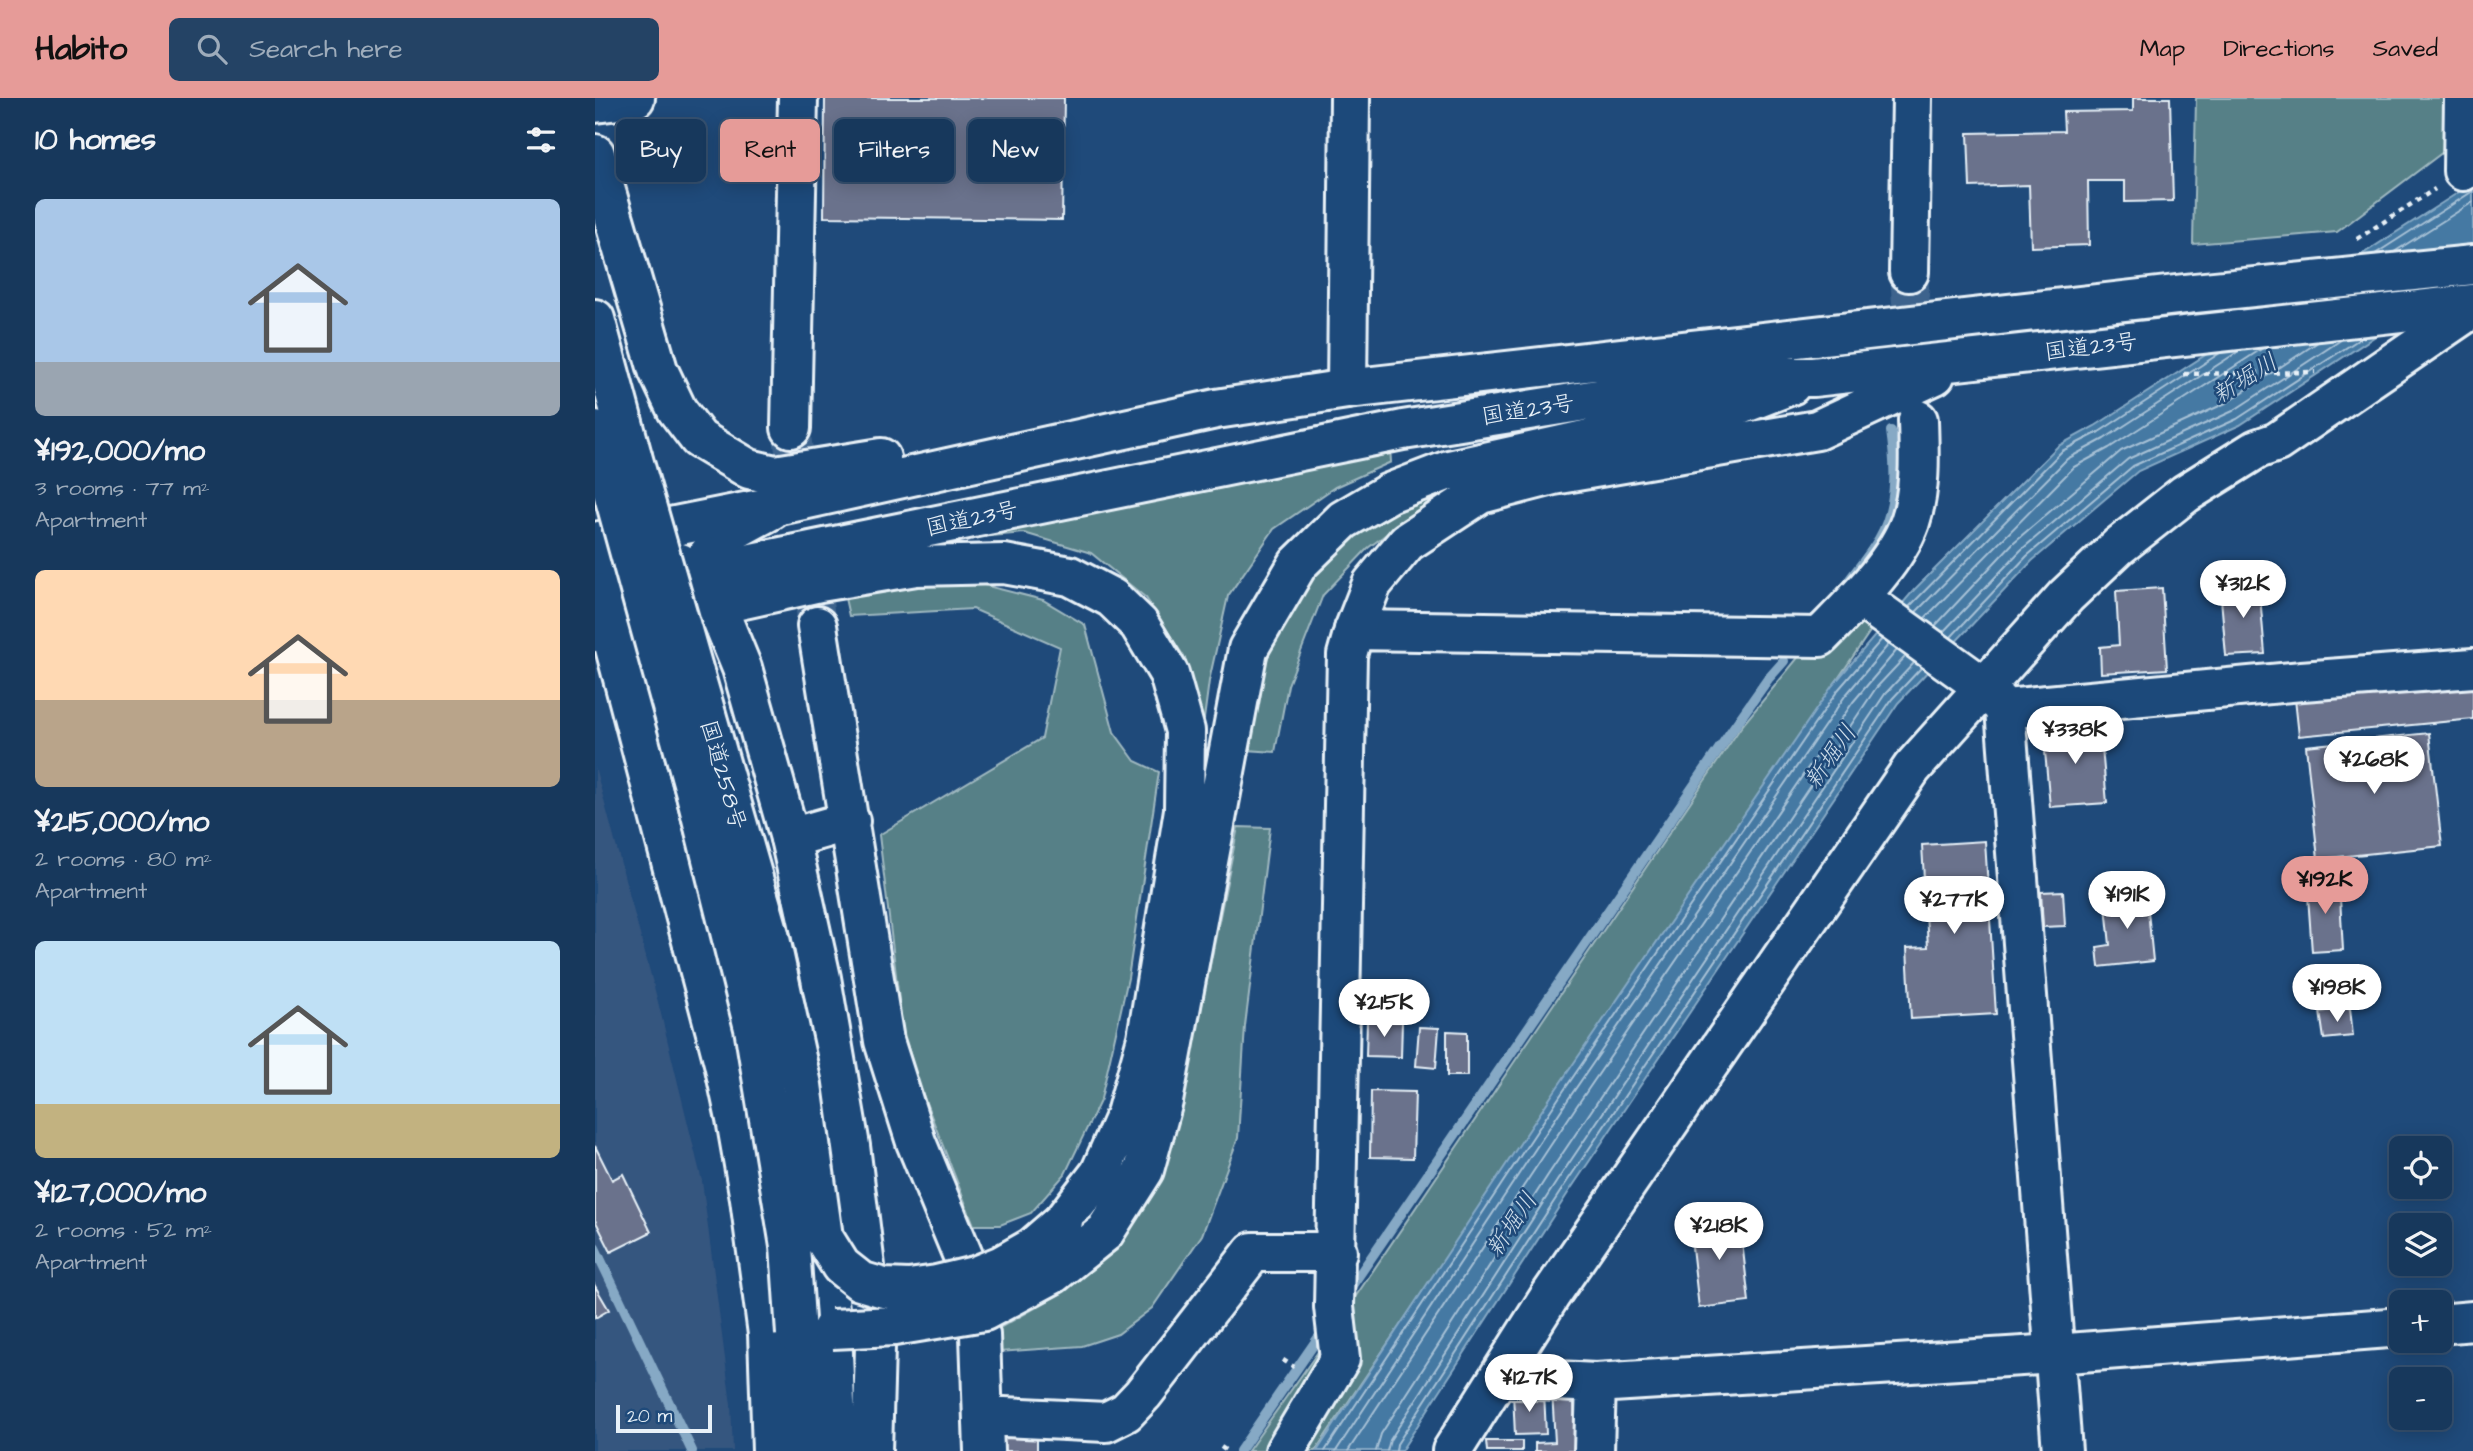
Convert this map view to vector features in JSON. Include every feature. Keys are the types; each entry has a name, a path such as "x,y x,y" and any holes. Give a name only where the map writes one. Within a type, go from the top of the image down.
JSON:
{"main road":[{"path":"595,103 635,98"},
{"path":"791,428 798,98"},
{"path":"1347,389 1350,98"},
{"path":"1909,272 1912,98"},
{"path":"2463,171 2464,98"},
{"path":"595,154 658,370 672,400 699,439 749,469 775,475 1045,431 1216,409"},
{"name":"国道23号","path":"595,542 780,505 1216,409 1347,389 2194,293 2473,265"},
{"path":"1452,1451 1550,1296 1912,768 1985,690 2066,596 2119,546 2185,494 2257,449 2277,442 2473,306"},
{"name":"国道23号","path":"700,597 1403,430 1736,377 1813,377 2473,306"},
{"name":"国道258号","path":"595,319 610,448 754,1028 790,1246 814,1332"},
{"path":"1285,1451 1341,1359 1334,1307 1347,655 1372,584 1407,542 1480,494 1553,475 1817,430 1963,362"},
{"path":"814,1332 894,1326 984,1311 1053,1274 1104,1233 1144,1170 1163,1101 1248,649 1298,564 1343,520 1389,493 1449,470 1737,406 1813,377"},
{"path":"1354,630 1820,637 1867,603 1909,523 1919,477 1918,420"},
{"name":"国道258号","path":"610,448 769,934 802,1085 823,1237 814,1332"},
{"path":"758,1265 766,1208 761,953 735,836 694,685 687,638 700,597 705,559 725,535 780,505"},
{"path":"599,598 653,554 680,563 742,668 790,838 821,978 850,1146 875,1347 873,1451"},
{"path":"599,598 700,597 820,582 916,566 1004,564 1070,576 1112,598 1139,624 1169,674 1185,731 1184,810 1147,1038 1126,1114 1100,1173 1063,1221 1032,1248 975,1276 937,1285 909,1289 884,1288 860,1281 841,1266 823,1237"},
{"path":"599,598 724,1063 736,1119 768,1334 772,1451"},
{"path":"1867,603 1985,690 2302,681 2473,668"},
{"path":"817,626 884,1041 916,1142 963,1256 980,1335 984,1433 1106,1422 1126,1412 1143,1394 1252,1252 1337,1252"},
{"path":"1985,690 2055,1354 2062,1451"},
{"path":"790,838 850,821"},
{"path":"2452,1323 2473,1321"},
{"path":"1499,1378 1596,1383 2055,1354 2389,1328"},
{"path":"804,1451 814,1332"},
{"path":"814,1332 837,1451"},
{"path":"1594,1451 1596,1383"}],"path":[{"path":"2352,242 2463,171"},
{"path":"2173,374 2324,372"},
{"path":"1221,1447 1227,1451"}],"shaded area":[{"path":"595,767 658,1002 702,1181 731,1405 733,1451 595,1451"}],"green space":[{"path":"2196,98 2443,98 2443,152 2337,232 2193,244"},
{"path":"1390,446 1391,462 1335,487 1274,529 1228,596 1209,681 1202,734 1186,660 1146,598 1091,553 1024,533 936,541"},
{"path":"1434,498 1368,548 1323,595 1288,685 1275,752 1247,750 1265,664 1293,600 1326,555 1375,521"},
{"path":"960,579 1043,600 1085,625 1114,732 1135,761 1159,772 1128,978 1101,1099 1065,1174 1031,1213 1000,1225 974,1225 905,1049 879,835 1042,738 1060,647 973,609 849,616 845,598"},
{"path":"1857,613 1875,624 1315,1451 1248,1451 1320,1349 1741,727 1801,654"},
{"path":"1238,827 1270,828 1245,1026 1238,1138 1202,1235 1152,1308 1118,1334 1082,1346 999,1352 998,1329 1060,1294 1116,1247 1169,1154 1191,1060"}],"water":[{"name":"新堀川","path":"2473,183 2473,272 2240,425 2138,471 2032,561 1898,703 1570,1190 1401,1451 1317,1451 1554,1092 1832,686 1914,590 2058,446 2095,426"}],"building":[{"path":"825,98 1064,98 1064,119 968,119 968,182 1063,182 1062,220 824,217"},
{"path":"2133,98 2170,98 2173,201 2125,202 2125,181 2088,181 2089,245 2031,247 2029,185 1970,187 1968,133 2064,131 2063,112 2133,111"},
{"path":"2259,584 2265,654 2226,656 2220,587"},
{"path":"2162,588 2167,669 2101,673 2100,647 2119,645 2116,591"},
{"path":"2473,681 2473,719 2299,736 2295,699"},
{"path":"2100,725 2107,803 2050,807 2043,729"},
{"path":"2429,733 2442,846 2318,859 2306,746"},
{"path":"1985,841 1996,1014 1911,1019 1907,948 1928,947 1922,845"},
{"path":"2339,880 2343,950 2312,952 2307,882"},
{"path":"2063,891 2065,926 2043,927 2041,892"},
{"path":"2146,891 2153,961 2099,967 2097,947 2110,945 2105,896"},
{"path":"2350,1008 2353,1036 2324,1039 2320,1012"},
{"path":"1367,1021 1402,1022 1401,1057 1366,1056"},
{"path":"1419,1027 1439,1028 1436,1068 1416,1066"},
{"path":"1447,1031 1467,1032 1467,1076 1447,1076"},
{"path":"1371,1091 1415,1092 1413,1158 1370,1157"},
{"path":"595,1146 612,1180 623,1174 651,1232 611,1252 595,1220"},
{"path":"1739,1215 1749,1302 1699,1308 1689,1221"},
{"path":"595,1286 609,1310 595,1318"},
{"path":"1573,1390 1578,1451 1535,1451 1535,1443 1555,1442 1552,1391"},
{"path":"1544,1392 1546,1434 1515,1435 1513,1393"},
{"path":"1003,1434 1037,1434 1037,1451 1003,1451"},
{"path":"1486,1441 1522,1441 1522,1451 1487,1451"}],"waterway":[{"path":"1850,579 1876,544 1890,514 1894,486 1891,431"},
{"path":"1353,1284 1734,727 1784,661"},
{"path":"595,1248 692,1451"},
{"path":"1240,1451 1318,1338"}],"tunnel":[{"path":"1909,272 1917,400"},
{"path":"791,428 817,626"}]}
